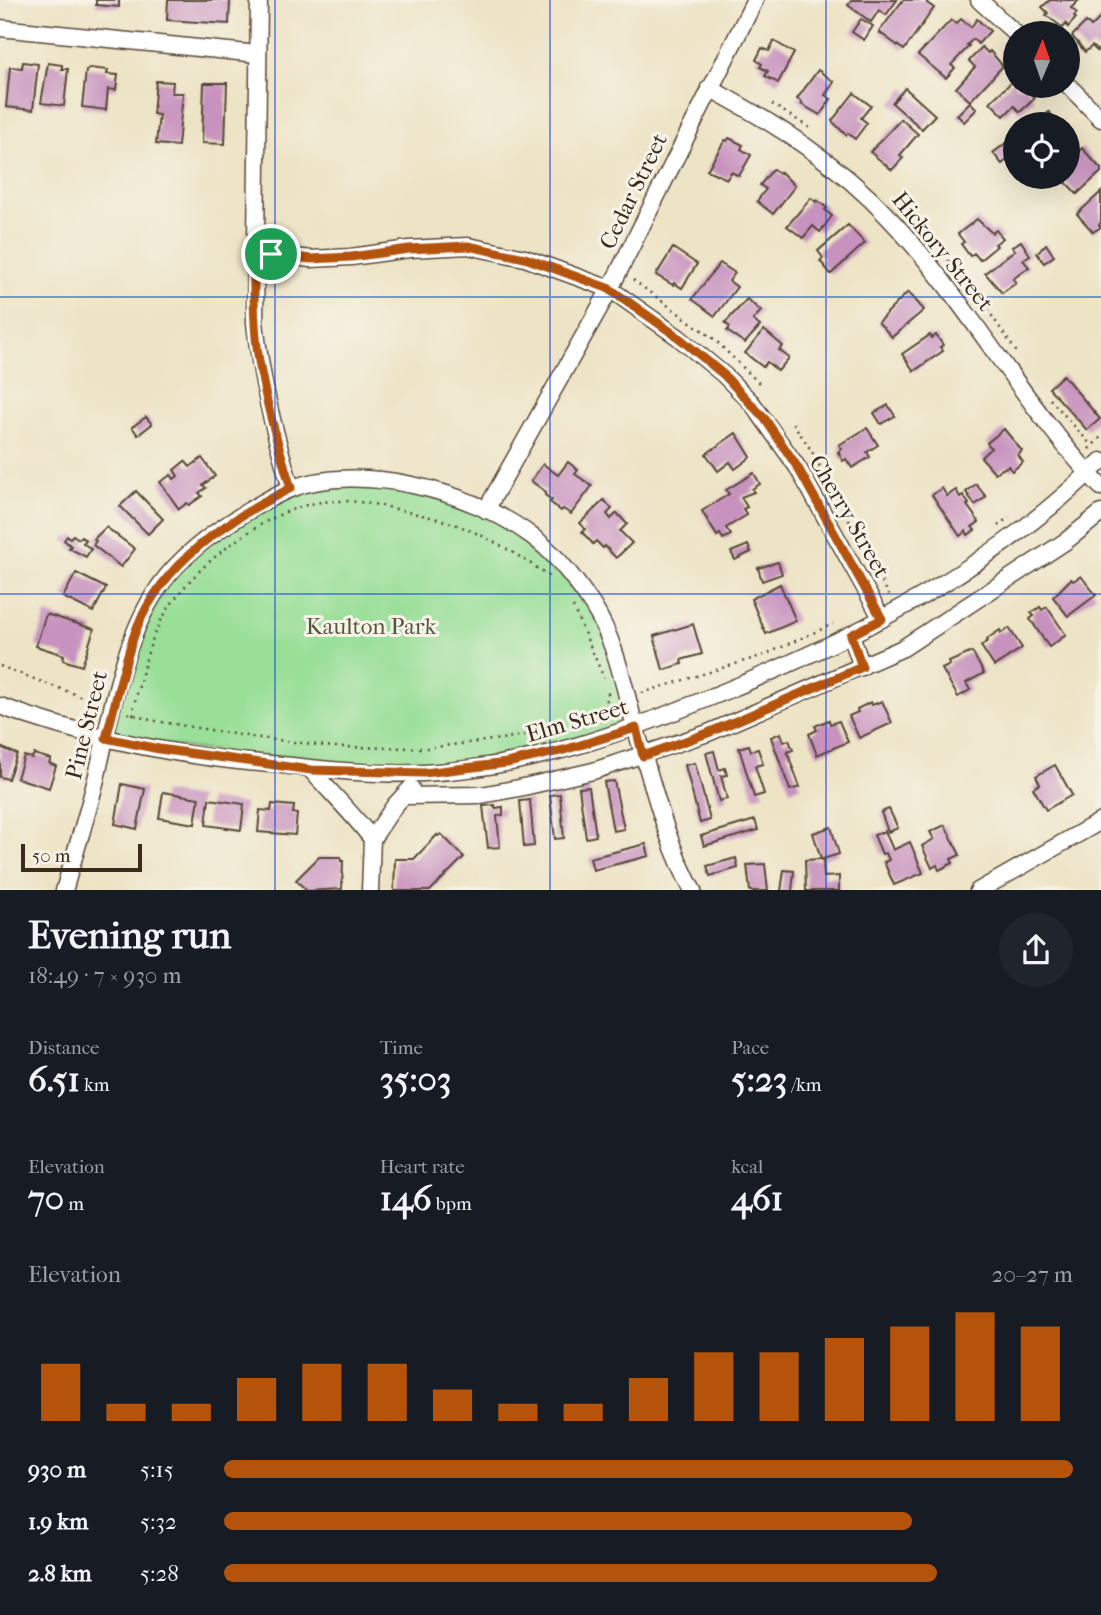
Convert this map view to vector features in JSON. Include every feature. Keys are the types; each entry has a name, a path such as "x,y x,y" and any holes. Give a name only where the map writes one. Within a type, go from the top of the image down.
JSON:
{"street":[{"path":"259,0 255,322 269,416 291,488"},
{"name":"Cedar Street","path":"486,510 610,289 755,0"},
{"path":"979,0 1003,22"},
{"path":"0,29 258,54"},
{"name":"Hickory Street","path":"709,88 801,142 857,186 889,218 941,279 1031,403 1101,487"},
{"path":"1080,97 1101,119"},
{"name":"Cherry Street","path":"254,252 311,259 468,246 525,258 610,289 678,337 724,375 752,403 798,468 882,619"},
{"name":"Elm Street","path":"0,706 106,738 159,749 311,770 424,773 507,763 564,750 636,728 800,660 851,635 954,578 1002,545 1101,461"},
{"name":"Pine Street","path":"64,890 124,664 137,628 155,593 179,564 207,538 257,505 291,488 346,479 384,480 423,487 486,510 530,534 571,575 603,624 631,704 643,756 672,848 693,890"},
{"path":"404,796 481,795 593,771 708,733 903,648 1066,541 1101,513"},
{"path":"851,635 862,667"},
{"path":"311,770 372,839"},
{"path":"370,890 372,839 395,805 424,773"},
{"path":"980,890 1101,821"}],"path":[{"path":"619,271 714,339 762,386"},
{"path":"793,423 818,462 890,595"},
{"path":"133,715 152,640 185,585 214,557 246,533 296,508 317,503 360,501 437,519 463,527 486,539 557,582"},
{"path":"570,601 607,686 608,697 601,716"},
{"path":"0,666 113,709 150,720 334,747 427,748 501,740 573,727 631,704"}],"green space":[{"name":"Kaulton Park","path":"384,480 514,524 594,607 636,728 564,750 392,773 106,738 124,664 179,563 291,488"}],"building":[{"path":"96,0 119,0 119,7 96,5"},
{"path":"168,0 230,0 229,24 167,20"},
{"path":"852,0 897,0 886,15 879,10 871,22 848,5"},
{"path":"903,0 927,0 934,8 904,50 879,32"},
{"path":"1050,0 1079,0 1071,8 1077,13 1073,21 1054,21 1046,15 1048,13 1042,7"},
{"path":"1101,17 1101,47 1097,51 1092,46 1085,52 1080,46 1080,28 1086,22 1091,27"},
{"path":"861,19 873,26 864,40 852,32"},
{"path":"961,19 971,27 977,19 990,31 978,44 973,39 967,45 969,46 951,65 955,68 946,78 918,55 951,20 956,24"},
{"path":"774,41 794,53 778,83 765,76 768,71 760,67 762,64 756,60 762,48 769,51"},
{"path":"982,47 988,53 990,51 1003,66 970,101 956,88 975,67 969,61"},
{"path":"23,62 38,64 33,110 6,107 10,67 22,68"},
{"path":"48,63 62,65 62,69 68,69 64,106 41,103"},
{"path":"89,68 108,70 107,74 118,75 116,90 108,89 106,110 82,107 86,71"},
{"path":"818,70 834,82 825,95 831,99 820,115 797,99"},
{"path":"156,81 173,82 172,93 183,93 178,146 156,144 159,115 153,114"},
{"path":"204,83 227,83 225,144 202,143"},
{"path":"905,88 935,115 922,129 892,103"},
{"path":"1003,90 1003,98 1034,99 1020,112 1014,106 1008,112 1003,112 1003,115 990,102"},
{"path":"854,93 871,106 861,118 867,123 855,139 848,133 846,135 832,121"},
{"path":"970,102 977,109 964,122 957,115"},
{"path":"901,119 918,134 900,155 903,158 892,170 870,152"},
{"path":"729,138 743,145 741,149 751,155 739,176 731,172 727,179 707,170 725,140"},
{"path":"1003,145 1003,163 1002,164 993,153"},
{"path":"1082,148 1101,172 1077,194 1072,189 1080,189"},
{"path":"773,169 780,174 781,172 795,186 773,214 757,201 766,189 760,185"},
{"path":"1101,192 1101,227 1093,232 1077,214"},
{"path":"811,198 827,208 825,210 832,216 820,232 813,226 803,238 787,226"},
{"path":"977,219 992,233 996,230 1003,238 980,260 974,253 970,256 961,244 964,242 958,234"},
{"path":"848,225 865,243 831,274 820,261 823,258 818,251"},
{"path":"1021,241 1030,255 1023,260 1029,267 1013,279 1016,283 1002,293 985,273 1015,250 1012,247"},
{"path":"1046,244 1054,256 1044,263 1037,253"},
{"path":"673,248 697,264 682,288 656,275"},
{"path":"720,263 735,273 729,281 737,287 715,316 692,299"},
{"path":"908,292 924,310 892,337 878,322"},
{"path":"747,299 761,311 753,320 760,326 745,343 727,331 730,327 725,323"},
{"path":"764,330 783,346 779,350 789,358 778,371 767,362 763,367 745,353"},
{"path":"930,335 932,338 936,335 943,345 940,347 943,351 914,371 902,354"},
{"path":"1063,375 1100,419 1087,430 1049,388"},
{"path":"888,405 895,416 881,424 874,413"},
{"path":"146,417 152,424 138,435 132,427"},
{"path":"867,428 878,445 867,452 870,457 852,468 846,459 843,461 838,452 842,449 839,445"},
{"path":"1004,429 1022,451 1018,455 1023,462 1012,471 1008,466 995,473 981,457 991,448 987,443"},
{"path":"736,433 751,457 735,469 730,462 718,471 706,454"},
{"path":"202,458 215,476 203,485 206,488 199,493 202,496 179,509 160,482 171,475 174,479 178,476 174,470 185,461 190,467"},
{"path":"568,462 578,470 575,474 592,486 571,514 563,509 561,511 550,502 552,500 545,495 546,492 531,481 543,464 558,475"},
{"path":"754,473 760,484 752,489 754,492 741,497 747,507 743,509 747,515 726,528 731,535 723,539 720,534 717,536 702,511 729,494 726,490"},
{"path":"976,484 986,497 975,505 966,492"},
{"path":"942,488 947,496 956,490 960,497 963,495 979,522 972,527 975,530 968,535 966,531 960,536 932,495"},
{"path":"136,491 163,519 148,534 120,506"},
{"path":"604,500 612,509 607,514 611,519 617,513 627,524 620,531 632,543 616,558 605,546 603,548 596,541 593,544 582,532 585,529 580,523"},
{"path":"106,527 135,549 121,567 93,545 96,541 94,539"},
{"path":"73,535 86,540 83,543 91,549 86,557 69,548 71,546 64,540"},
{"path":"748,545 751,552 735,560 731,552"},
{"path":"778,562 782,574 762,581 758,568"},
{"path":"76,573 106,588 93,612 63,597"},
{"path":"1081,576 1096,595 1068,616 1053,597 1071,579 1073,581"},
{"path":"780,584 796,621 766,634 751,599"},
{"path":"1040,607 1042,610 1047,607 1066,635 1049,647 1030,619 1034,616 1031,613"},
{"path":"46,614 94,629 82,666 63,660 64,655 36,646"},
{"path":"693,624 702,654 681,660 682,664 663,670 654,636"},
{"path":"1009,628 1022,648 994,666 981,646 1000,630 1001,633"},
{"path":"972,652 984,673 966,683 970,690 958,697 942,669 950,665 949,662"},
{"path":"882,701 892,723 859,738 849,716 871,702 872,705"},
{"path":"829,720 830,724 839,721 848,742 817,755 809,734 817,730 815,726"},
{"path":"781,733 784,742 789,740 793,750 787,752 800,787 790,790 771,737"},
{"path":"749,745 751,751 758,749 763,764 755,766 764,794 754,797 739,748"},
{"path":"0,747 17,754 8,779 0,777"},
{"path":"714,751 719,770 725,768 727,775 721,776 727,799 719,801 706,753"},
{"path":"34,754 51,759 49,763 56,766 49,788 17,778 24,756 32,758"},
{"path":"695,763 710,820 700,823 685,765"},
{"path":"1055,765 1072,795 1046,810 1033,788 1040,784 1036,776"},
{"path":"614,781 624,829 613,831 604,782"},
{"path":"122,784 145,789 137,829 115,824"},
{"path":"589,787 596,836 586,838 579,788"},
{"path":"163,792 199,798 195,824 159,818"},
{"path":"560,794 564,838 555,839 550,795"},
{"path":"209,799 244,804 241,830 206,825"},
{"path":"530,800 534,846 524,847 520,801"},
{"path":"272,804 294,806 293,813 297,814 295,835 258,832 260,810 271,811"},
{"path":"495,805 495,808 503,807 503,815 497,816 500,847 488,848 483,806"},
{"path":"889,809 898,828 888,832 881,812"},
{"path":"755,820 758,830 704,846 701,836"},
{"path":"945,825 960,855 951,859 953,863 939,870 937,865 932,868 922,846 934,839 930,832"},
{"path":"831,827 839,854 823,859 824,877 839,876 839,890 806,890 805,860 821,859 813,833"},
{"path":"885,831 893,850 910,842 923,873 894,885 884,862 889,860 886,853 882,854 874,835"},
{"path":"441,834 464,857 431,890 394,890 395,859 414,859"},
{"path":"646,844 649,856 593,870 590,858"},
{"path":"319,857 341,857 343,861 342,889 306,890 296,880"},
{"path":"736,858 738,868 710,876 707,866"},
{"path":"765,864 768,890 750,890 747,865"},
{"path":"784,870 794,871 792,890 781,890"}],"route":[{"path":"468,246 525,258 577,275 610,289 631,302 724,375 765,419 798,468 882,619 851,635 862,667 708,733 643,756 636,728 564,750 507,763 424,773 311,770 159,749 106,738 124,664 137,628 155,593 179,564 207,538 257,505 291,488 269,416 255,322 254,252 271,254 311,259 468,246"}]}
